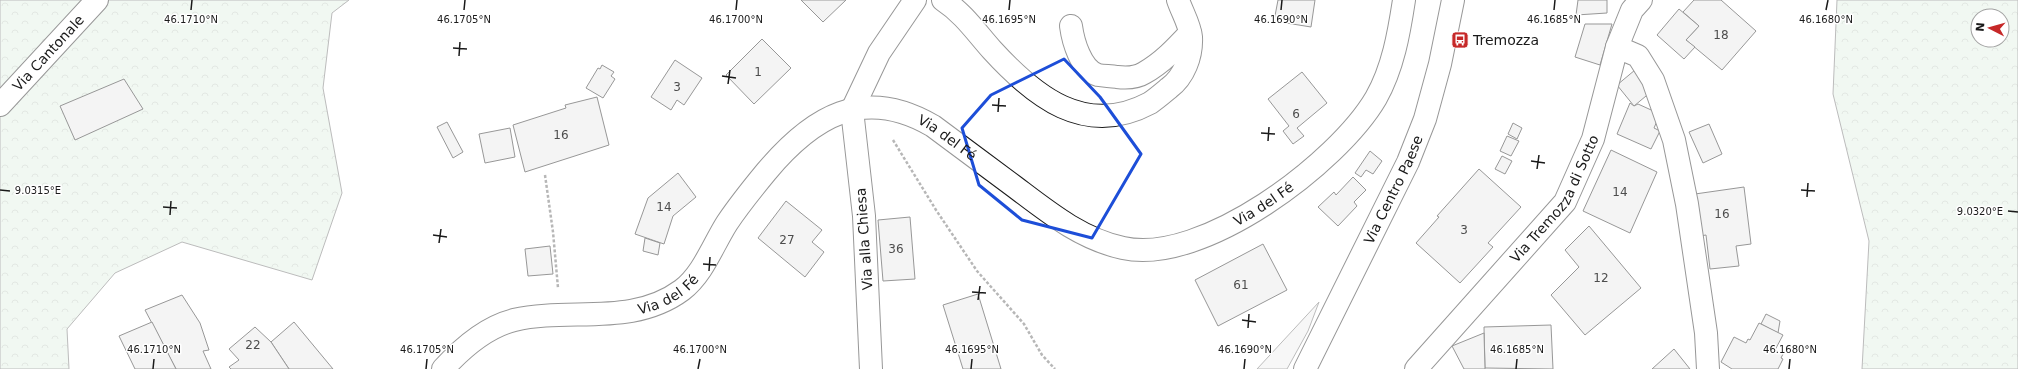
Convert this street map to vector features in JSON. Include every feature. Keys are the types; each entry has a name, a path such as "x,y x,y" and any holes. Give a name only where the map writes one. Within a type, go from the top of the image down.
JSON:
{"street":[{"name":"Via Cantonale","path":"0,105 97,0"},
{"path":"852,110 879,53 915,0"},
{"path":"943,0 956,8 992,50 1035,91 1053,104 1077,113 1103,116 1127,112 1150,103 1176,84 1182,74 1190,51 1190,32 1178,0"},
{"name":"Via del Fé","path":"443,369 476,338 513,320 560,314 611,314 630,312 649,306 682,289 694,277 709,256 728,223 749,193 786,148 812,127 828,117 852,110 874,107 892,109 918,117 933,126 1056,217 1082,234 1100,242 1124,249 1146,251 1169,248 1194,241 1236,222 1282,191 1318,164 1343,140 1362,118 1386,78 1400,29 1404,0"},
{"name":"Via Centro Paese","path":"1305,369 1408,162 1425,119 1438,71 1453,0"},
{"name":"Via Tremozza di Sotto","path":"1416,369 1565,202 1593,139 1617,47 1632,10 1642,0"},
{"path":"1071,26 1074,42 1079,54 1088,68 1097,75 1127,78 1142,74 1158,64 1190,32"},
{"path":"1617,47 1638,56 1653,80 1674,140 1687,204 1706,333 1708,369"},
{"name":"Via alla Chiesa","path":"852,110 864,216 871,369"}],"path":[{"path":"892,109 891,137 936,210 977,271 1024,324 1042,355 1055,369"},
{"path":"545,175 553,232 560,314"}],"highlighted area":[{"path":"1064,59 1100,97 1141,154 1092,238 1022,220 979,185 962,128 991,95"}],"green space":[{"path":"0,0 349,0 332,13 323,88 342,193 312,280 182,242 115,273 67,329 69,369 0,369"},
{"path":"1837,0 2018,0 2018,369 1862,369 1869,241 1833,94"}],"shaded area":[{"path":"1319,302 1308,331 1287,369 1257,369"}],"building":[{"path":"801,0 846,0 823,22"},
{"path":"1278,0 1315,0 1311,27 1274,21"},
{"path":"1578,0 1607,0 1607,13 1576,15"},
{"path":"1694,0 1721,0 1756,31 1722,70 1686,40 1699,26 1683,12"},
{"path":"1679,9 1699,26 1686,40 1695,47 1684,59 1657,35"},
{"path":"1585,24 1612,24 1600,65 1575,57"},
{"path":"762,39 791,68 754,104 726,75"},
{"path":"675,60 702,78 684,105 677,100 671,110 651,97"},
{"path":"602,65 614,72 611,76 615,79 603,98 586,88 598,68 600,69"},
{"path":"1635,70 1652,91 1634,106 1617,85"},
{"path":"1302,72 1327,103 1297,128 1304,136 1293,144 1283,131 1289,126 1268,99"},
{"path":"124,79 143,109 75,140 60,106"},
{"path":"597,97 609,145 525,172 513,125 566,108 565,105"},
{"path":"1630,103 1634,106 1638,104 1660,114 1654,128 1660,131 1651,149 1617,134"},
{"path":"447,122 463,152 453,158 437,127"},
{"path":"1513,123 1522,128 1517,139 1508,134"},
{"path":"1709,124 1722,154 1703,163 1689,132"},
{"path":"510,128 515,157 485,163 479,134"},
{"path":"1507,136 1519,141 1511,156 1500,151"},
{"path":"1611,150 1657,172 1630,233 1583,211"},
{"path":"1370,151 1382,161 1373,174 1366,170 1361,177 1355,173"},
{"path":"1502,156 1512,161 1505,174 1495,169"},
{"path":"1479,169 1521,207 1488,243 1493,247 1460,283 1416,243 1439,217 1437,216"},
{"path":"678,173 696,197 673,216 664,244 635,234 648,198"},
{"path":"1353,177 1366,190 1354,202 1357,206 1338,226 1318,207 1334,192 1336,195"},
{"path":"1744,187 1751,244 1736,246 1739,266 1710,269 1706,235 1700,236 1695,194"},
{"path":"786,201 822,230 812,242 824,252 805,277 758,238"},
{"path":"910,217 915,279 883,281 878,220"},
{"path":"1589,226 1641,288 1585,335 1551,295 1579,267 1565,250"},
{"path":"645,238 660,243 658,255 643,251"},
{"path":"1263,244 1287,290 1218,326 1195,280"},
{"path":"550,246 553,274 528,276 525,249"},
{"path":"978,294 1001,369 963,369 943,305"},
{"path":"182,295 200,323 209,350 203,351 211,369 176,369 145,310"},
{"path":"1766,314 1780,321 1778,333 1761,324"},
{"path":"152,322 176,369 135,369 119,336"},
{"path":"294,322 333,369 289,369 271,342"},
{"path":"1759,323 1783,335 1775,350 1783,354 1781,358 1783,359 1778,369 1732,369 1721,362 1734,337 1746,343 1748,339 1750,340"},
{"path":"1551,325 1553,369 1485,368 1484,327"},
{"path":"255,327 271,342 289,369 231,369 229,367 239,360 229,349"},
{"path":"1484,333 1485,369 1464,369 1452,346"},
{"path":"1674,349 1690,369 1652,369"}],"place":[{"name":"Tremozza","path":"1460,40"}]}
